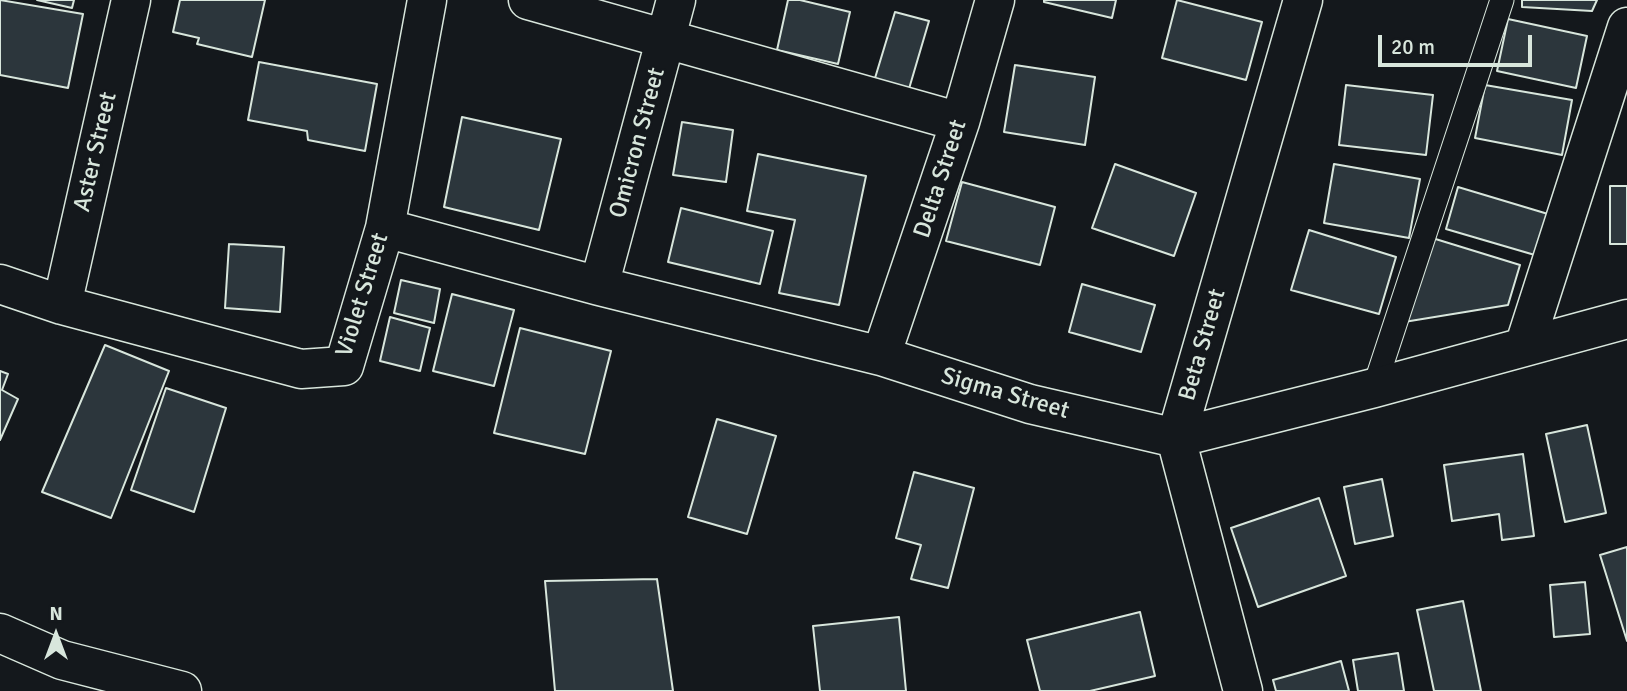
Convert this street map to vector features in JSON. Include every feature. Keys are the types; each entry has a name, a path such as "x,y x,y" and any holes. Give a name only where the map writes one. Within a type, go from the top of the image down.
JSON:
{"street":[{"name":"Aster Street","path":"62,304 131,0"},
{"name":"Violet Street","path":"0,284 62,304 301,369 344,366 384,228 427,0"},
{"path":"528,0 960,122"},
{"name":"Omicron Street","path":"599,286 676,0"},
{"name":"Delta Street","path":"881,356 960,122 995,0"},
{"name":"Beta Street","path":"1176,438 1303,0"},
{"path":"1524,347 1627,27"},
{"name":"Sigma Street","path":"384,228 599,286 881,356 1031,404 1176,438 1374,388 1627,319"},
{"path":"1176,438 1243,691"},
{"path":"0,632 60,676 182,691"}],"lane":[{"path":"1374,388 1502,0"}],"building":[{"path":"0,0 83,14 68,88 0,75"},
{"path":"37,0 74,0 72,8"},
{"path":"180,0 265,0 252,57 197,44 199,38 173,32"},
{"path":"788,0 800,0 850,12 838,64 777,50"},
{"path":"1044,0 1116,0 1112,18"},
{"path":"1177,0 1262,22 1246,80 1162,58"},
{"path":"1522,0 1597,0 1592,11 1522,7"},
{"path":"895,12 929,21 906,99 872,88"},
{"path":"1508,19 1587,36 1576,88 1497,71"},
{"path":"259,62 377,84 365,151 308,140 307,131 248,120"},
{"path":"1015,65 1095,77 1085,145 1004,132"},
{"path":"1346,85 1433,95 1426,155 1339,145"},
{"path":"1485,85 1572,100 1562,155 1475,138"},
{"path":"462,117 561,139 539,230 444,207"},
{"path":"682,122 733,130 726,182 673,175"},
{"path":"758,154 866,176 839,305 779,293 795,220 747,211"},
{"path":"1115,164 1196,193 1174,256 1092,228"},
{"path":"1334,164 1420,179 1409,238 1324,223"},
{"path":"962,182 1055,207 1040,265 946,241"},
{"path":"1610,186 1627,186 1627,244 1610,244"},
{"path":"1458,187 1558,217 1545,258 1446,229"},
{"path":"681,208 773,231 760,284 668,262"},
{"path":"1309,230 1396,257 1379,314 1291,290"},
{"path":"1429,237 1520,265 1508,305 1404,322"},
{"path":"229,244 284,247 280,312 225,308"},
{"path":"401,280 440,289 434,323 394,313"},
{"path":"1082,284 1155,305 1141,352 1069,332"},
{"path":"452,294 514,310 494,386 433,371"},
{"path":"390,317 430,328 420,371 380,361"},
{"path":"520,328 611,351 585,454 494,433"},
{"path":"105,345 169,371 111,518 42,492"},
{"path":"0,371 8,374 2,390 18,399 0,440"},
{"path":"166,388 226,408 194,512 131,490"},
{"path":"717,419 776,436 747,534 688,517"},
{"path":"1587,425 1606,513 1565,522 1546,434"},
{"path":"1523,454 1534,536 1502,540 1499,514 1452,521 1444,465"},
{"path":"914,472 974,488 948,588 911,579 921,545 896,538"},
{"path":"1382,479 1393,536 1355,544 1344,487"},
{"path":"1319,498 1346,576 1258,607 1231,528"},
{"path":"1627,547 1627,641 1600,555"},
{"path":"657,579 673,691 555,691 545,581"},
{"path":"1585,582 1590,634 1554,637 1550,585"},
{"path":"1463,601 1481,691 1434,691 1417,610"},
{"path":"1140,612 1155,676 1090,691 1040,691 1027,640"},
{"path":"899,617 906,691 820,691 813,626"},
{"path":"1398,653 1404,691 1358,691 1353,660"},
{"path":"1341,661 1349,691 1276,691 1273,680"}]}
